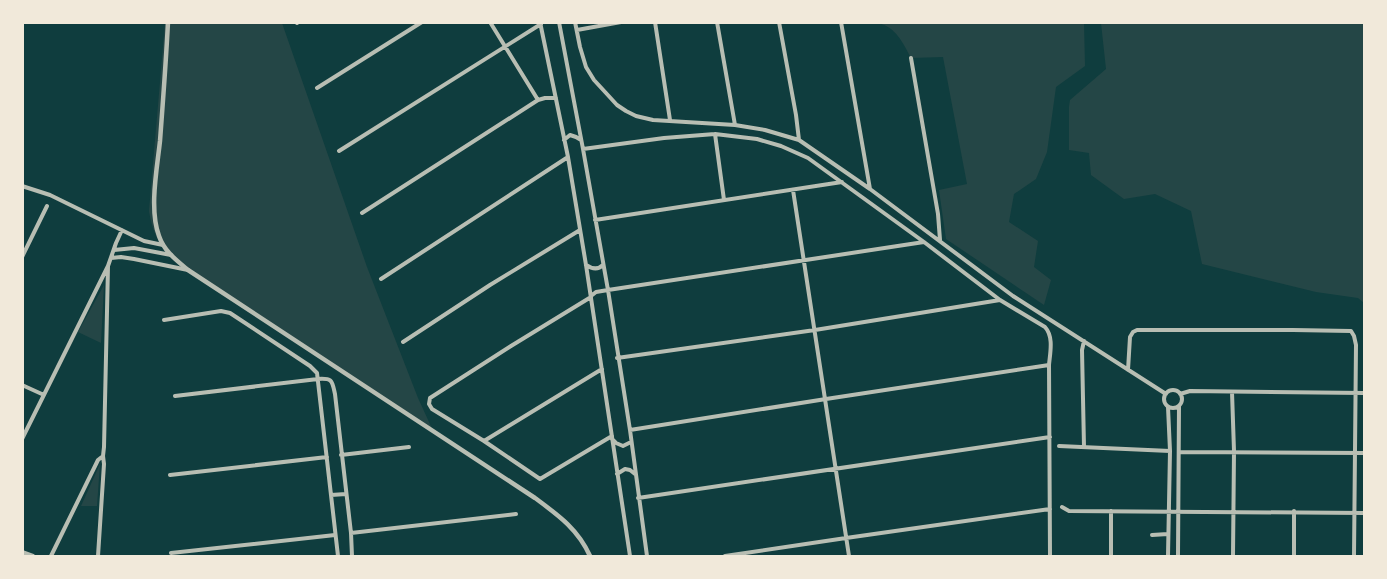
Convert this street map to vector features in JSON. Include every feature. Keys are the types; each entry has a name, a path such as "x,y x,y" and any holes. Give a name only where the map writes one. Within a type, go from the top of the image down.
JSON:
{"street":[{"path":"168,22 154,208 157,230 163,246 172,257 188,270 535,498 568,524 577,534 590,556"},
{"path":"317,88 422,22"},
{"path":"490,22 538,100"},
{"path":"558,22 608,290 647,556"},
{"path":"575,22 586,67 594,80 617,105 636,116 653,120 735,125 764,130 799,140 940,240 1013,296 1166,394"},
{"path":"577,30 621,22"},
{"path":"655,22 670,120"},
{"path":"717,22 735,125"},
{"path":"779,22 799,140"},
{"path":"841,22 870,189"},
{"path":"340,151 540,23 568,157 630,556"},
{"path":"911,58 938,214 940,240"},
{"path":"362,213 538,100 556,98"},
{"path":"583,149 664,138 715,134 757,139 781,146 808,158 1000,300 1048,330 1050,334 1050,556"},
{"path":"715,134 724,200"},
{"path":"564,141 570,136 581,140"},
{"path":"381,279 568,157"},
{"path":"595,220 842,182"},
{"path":"22,186 50,195 144,241 163,246"},
{"path":"793,190 849,556"},
{"path":"22,257 47,206"},
{"path":"22,439 108,266 122,230"},
{"path":"403,342 490,285 580,230"},
{"path":"612,438 540,479 432,409 428,404 430,398 596,292 924,242"},
{"path":"114,250 134,248 172,257"},
{"path":"148,262 151,252"},
{"path":"111,258 121,257 188,270"},
{"path":"168,266 172,257"},
{"path":"586,265 590,268 596,268 603,265"},
{"path":"98,556 104,464 108,266"},
{"path":"618,358 815,330 1000,300"},
{"path":"164,320 222,312 230,313 310,366 316,373 338,556"},
{"path":"1128,370 1130,337 1134,332 1144,329 1348,330 1354,336 1356,345 1354,556"},
{"path":"1084,341 1082,350 1084,447"},
{"path":"630,430 826,398 1049,365"},
{"path":"484,441 602,369"},
{"path":"175,396 328,378 332,384 351,533 352,556"},
{"path":"22,385 44,395"},
{"path":"1166,394 1173,390 1180,394 1182,402 1179,406 1178,556"},
{"path":"1180,394 1190,391 1364,393"},
{"path":"1232,392 1234,556"},
{"path":"1166,394 1165,402 1168,407 1170,451 1168,556"},
{"path":"1168,407 1174,408 1179,406"},
{"path":"638,498 1050,437"},
{"path":"612,438 616,443 623,446 630,442"},
{"path":"1059,446 1170,451"},
{"path":"341,455 409,447"},
{"path":"1179,452 1364,453"},
{"path":"51,556 98,460 103,456"},
{"path":"170,474 327,457"},
{"path":"617,474 625,469 635,474"},
{"path":"330,495 346,494"},
{"path":"1062,507 1069,511 1364,513"},
{"path":"725,556 1050,509"},
{"path":"1111,510 1111,556"},
{"path":"1294,512 1294,556"},
{"path":"351,533 516,514"},
{"path":"1152,535 1168,534"},
{"path":"171,553 335,535"},
{"path":"22,552 33,556"}],"shaded area":[{"path":"165,23 282,23 367,267 418,398 434,433 173,260 160,243 154,231 149,211"},
{"path":"878,23 1084,23 1085,66 1056,87 1047,152 1036,179 1014,194 1009,222 1038,241 1034,267 1051,280 1044,305 946,239 939,190 967,184 943,57 911,58 902,41 894,32 890,28"},
{"path":"1101,23 1364,23 1364,303 1358,298 1316,292 1202,264 1191,211 1155,194 1124,199 1091,175 1089,153 1069,150 1069,107 1070,100 1106,69"},
{"path":"104,285 101,343 78,332"},
{"path":"100,464 97,506 81,506"}]}
